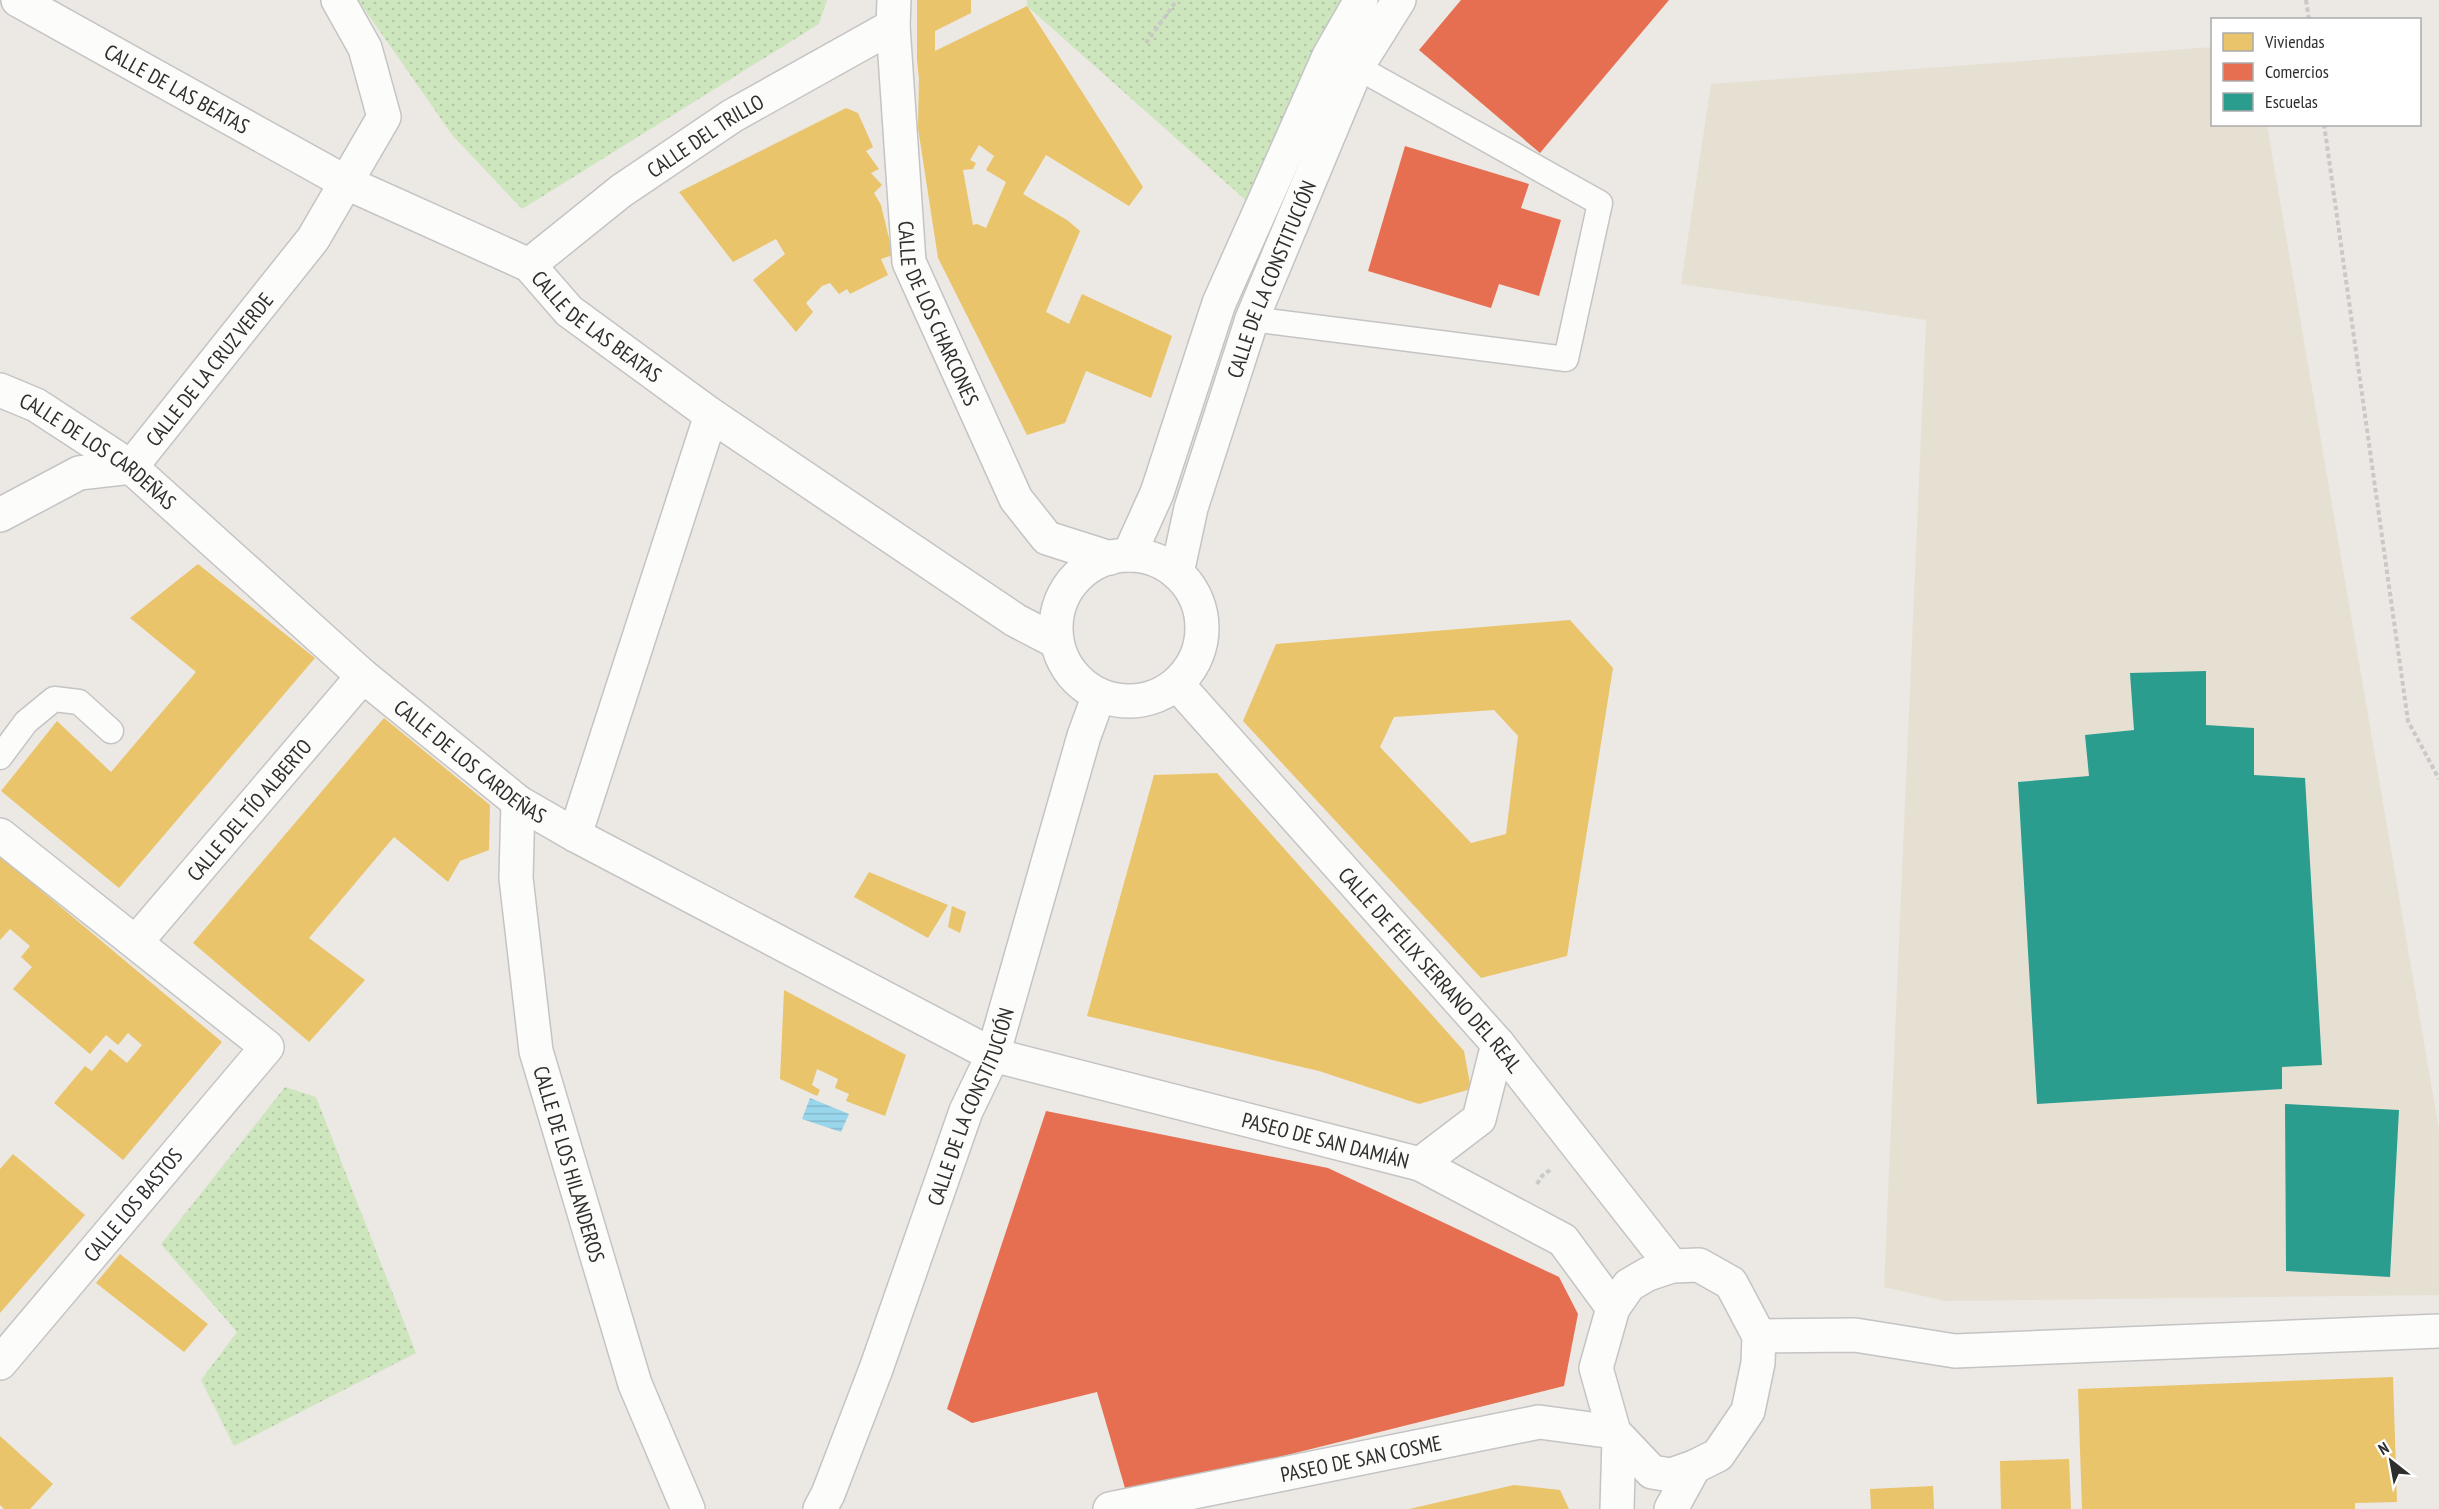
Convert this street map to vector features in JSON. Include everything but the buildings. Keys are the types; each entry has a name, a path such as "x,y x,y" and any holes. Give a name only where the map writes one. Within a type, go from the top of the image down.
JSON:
{"street":[{"name":"CALLE DE LAS BEATAS","path":"18,0 347,183 529,265 569,310 711,415 1014,620 1057,642"},
{"name":"CALLE DE LA CRUZ VERDE","path":"0,515 79,472 131,467 313,239 384,117 365,48 338,0"},
{"name":"CALLE DE LA CONSTITUCIÓN","path":"1119,556 1157,493 1219,303 1329,57 1361,0"},
{"name":"CALLE DE LA CONSTITUCIÓN","path":"1177,573 1191,508 1252,319 1358,67 1399,0"},
{"name":"CALLE DE LOS CHARCONES","path":"894,13 909,262 1016,499 1047,538 1119,556"},
{"name":"CALLE DEL TRILLO","path":"529,265 621,191 894,13"},
{"name":"CALLE DE LOS CARDEÑAS","path":"0,390 36,405 131,467 363,676 518,802 575,835 993,1054"},
{"path":"575,835 711,415"},
{"path":"1119,556 1154,560 1177,573 1195,597 1202,620 1201,644 1192,666 1177,684 1153,698 1126,702 1099,695 1079,683 1065,664 1057,642 1057,615 1067,590 1085,570 1119,556"},
{"name":"CALLE DEL TÍO ALBERTO","path":"136,942 363,676"},
{"name":"CALLE DE FÉLIX SERRANO DEL REAL","path":"1177,684 1498,1044 1672,1266"},
{"name":"CALLE DE LA CONSTITUCIÓN","path":"827,1504 966,1112 993,1054 1084,736 1099,695"},
{"name":"CALLE DE LOS HILANDEROS","path":"518,802 516,878 536,1051 635,1384 688,1509"},
{"path":"0,835 136,942"},
{"name":"CALLE LOS BASTOS","path":"0,1363 267,1047 136,942"},
{"path":"1420,1164 1479,1119 1498,1044"},
{"name":"PASEO DE SAN DAMIÁN","path":"993,1054 1420,1164 1563,1240 1613,1308"},
{"path":"1616,1435 1652,1472 1671,1475 1718,1455 1748,1411 1758,1363 1759,1336 1731,1283 1699,1265 1672,1266 1648,1274 1629,1285 1613,1308 1596,1368 1616,1435 1617,1509"},
{"path":"1759,1336 1855,1335 1954,1351 2439,1331"},
{"name":"PASEO DE SAN COSME","path":"1110,1509 1539,1422 1616,1435"},
{"path":"1671,1509 1694,1467"}],"lane":[{"path":"1252,319 1566,359 1600,203 1358,67"},
{"path":"0,757 26,722 54,699 79,702 111,731"}],"path":[{"path":"1146,43 1177,0"},
{"path":"2306,0 2309,18"},
{"path":"2324,126 2408,721 2439,779"},
{"path":"1521,1217 1542,1176 1578,1147"}],"shaded area":[{"path":"2211,47 2211,126 2267,126 2439,1130 2439,1295 1945,1301 1884,1287 1926,320 1681,284 1711,84"}],"green space":[{"path":"358,0 827,0 819,24 522,209 453,136"},
{"path":"1027,0 1348,0 1249,203 1027,6"},
{"path":"285,1087 316,1097 416,1353 234,1446 201,1380 237,1332 161,1244"}],"water":[{"path":"810,1098 849,1114 841,1132 802,1119"}]}
